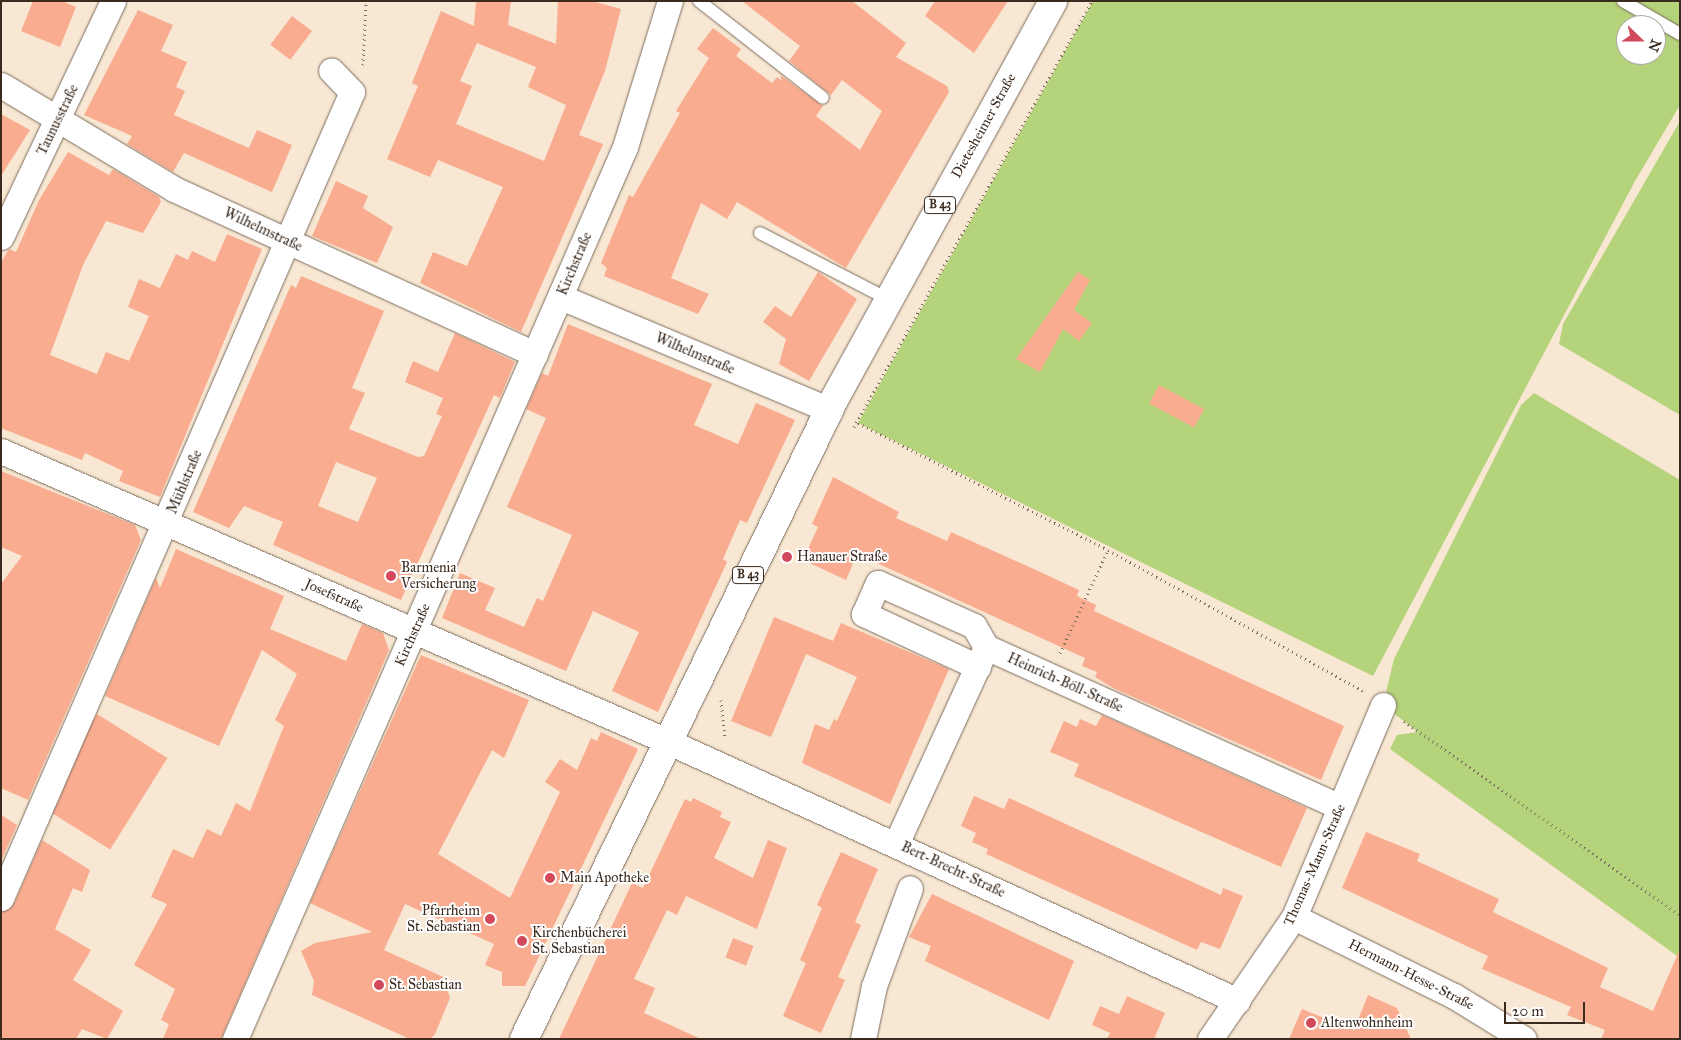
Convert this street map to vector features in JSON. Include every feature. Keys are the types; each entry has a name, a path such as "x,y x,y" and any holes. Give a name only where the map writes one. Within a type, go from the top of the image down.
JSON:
{"main road":[{"name":"Dietesheimer Straße","path":"830,410 888,299 1053,1"},
{"name":"B 43","path":"524,1039 667,740 830,410"}],"street":[{"name":"Taunusstraße","path":"1,237 59,123 113,1"},
{"name":"Kirchstraße","path":"235,1039 625,147 670,1"},
{"path":"331,70 352,92"},
{"name":"Wilhelmstraße","path":"1,85 59,123 174,189 535,354"},
{"name":"Mühlstraße","path":"1,898 167,523 352,92"},
{"name":"Wilhelmstraße","path":"561,297 830,410"},
{"name":"Josefstraße","path":"1,451 667,740"},
{"name":"Heinrich-Böll-Straße","path":"896,844 982,657 1050,676 1340,807"},
{"name":"Thomas-Mann-Straße","path":"1210,1039 1238,1001 1294,917 1382,705"},
{"name":"Bert-Brecht-Straße","path":"667,740 1238,1001"},
{"path":"863,1039 874,986 910,888"},
{"name":"Hermann-Hesse-Straße","path":"1294,917 1454,996 1524,1039"}],"lane":[{"path":"699,1 823,98"},
{"path":"1623,1 1680,34"},
{"path":"760,233 888,299"}],"path":[{"path":"352,92 366,60 366,1"},
{"path":"849,433 858,423 1092,1"},
{"path":"858,423 1108,550 1356,686 1680,915"},
{"path":"1050,676 1108,550"},
{"path":"725,692 720,722 728,745"}],"green space":[{"path":"1093,1 1680,1 1680,105 1635,181 1373,676 858,423"},
{"path":"1680,121 1680,415 1559,344 1563,324"},
{"path":"1534,393 1680,480 1680,958 1390,749 1397,735 1418,732 1383,705 1394,659 1521,405"}],"building":[{"path":"33,1 62,1 76,7 60,47 21,31"},
{"path":"476,1 511,1 508,25 556,44 558,1 592,1 621,9 605,71 579,135 603,144 521,332 420,283 433,252 467,266 503,187 438,160 430,177 387,159 418,86 412,83 441,11 474,26","holes":["477,43 536,67 528,87 566,105 544,161 456,124 472,86 460,81"]},
{"path":"742,1 852,1 906,43 896,57 947,86 949,92 846,268 737,202 727,219 701,203 671,278 709,294 698,314 604,276 607,268 601,263 629,195 633,197 680,113 676,111 709,58 697,49 713,28 741,49 736,56 772,83 777,77 782,81 780,75 823,106 816,116 860,150 882,111 842,80 831,95 789,61 800,46"},
{"path":"935,1 1008,1 974,53 925,16"},
{"path":"138,10 173,25 161,51 187,62 176,87 185,91 174,115 249,148 257,130 292,145 272,192 184,153 173,172 127,144 132,136 84,115"},
{"path":"292,16 312,31 290,60 270,45"},
{"path":"1,114 30,130 1,176"},
{"path":"68,152 109,175 113,169 159,197 161,202 143,233 106,221 83,265 50,355 97,374 106,352 129,361 149,316 128,307 139,279 160,288 176,254 188,260 192,251 215,262 227,234 262,249 160,497 119,481 123,471 85,453 82,460 1,428 1,262 9,249 16,252 39,200"},
{"path":"336,181 368,196 363,208 393,227 377,263 312,236"},
{"path":"818,272 857,299 809,381 779,364 786,339 763,322 775,306 791,317"},
{"path":"1078,272 1090,280 1074,310 1092,323 1079,341 1063,329 1040,372 1016,359"},
{"path":"301,276 384,311 352,388 365,393 349,429 418,457 424,456 442,416 436,414 443,398 405,382 413,361 438,372 455,333 515,362 500,398 494,395 401,600 273,545 283,522 244,506 229,528 193,512 291,285 296,288","holes":["336,462 377,478 358,522 318,506"]},
{"path":"568,324 712,384 694,425 738,444 756,403 795,420 747,523 740,520 723,559 727,562 658,712 612,691 639,632 593,611 566,671 442,618 460,573 495,588 485,610 524,627 537,598 543,601 572,535 507,507 546,418 526,409 542,373 548,376"},
{"path":"1159,385 1204,409 1194,427 1149,404"},
{"path":"1,471 135,525 141,540 28,800 1,788 1,584 22,556 1,547"},
{"path":"833,477 899,512 896,518 947,541 951,532 1079,590 1077,596 1096,605 1094,611 1344,726 1321,780 1115,689 1095,677 1097,672 1082,666 1085,658 857,554 846,580 803,560 818,527 812,524"},
{"path":"176,549 284,596 270,629 346,661 362,624 383,633 389,650 221,1039 163,1039 169,1024 161,1020 175,989 134,965 167,904 151,897 173,849 193,858 207,829 221,836 236,803 250,811 284,726 275,720 297,674 262,650 219,746 105,696 156,578 160,588"},
{"path":"774,617 833,641 841,623 949,669 890,804 802,763 815,724 829,730 834,719 837,721 857,677 806,654 771,737 731,721"},
{"path":"421,655 529,700 504,758 492,750 438,854 510,898 560,792 545,782 560,759 577,770 591,738 597,741 601,732 638,749 525,986 502,986 502,972 485,965 494,944 405,904 384,950 443,977 450,998 435,1034 430,1039 410,1039 312,995 314,981 301,951 315,943 372,932 310,903"},
{"path":"97,714 167,758 110,850 40,806"},
{"path":"1102,715 1307,808 1281,867 1074,776 1079,764 1050,752 1064,721 1077,727 1080,719 1096,726"},
{"path":"974,796 1004,809 1009,798 1221,895 1223,888 1243,896 1220,949 1201,942 1197,950 986,854 988,849 972,842 976,833 961,826"},
{"path":"693,798 722,812 720,817 731,822 714,858 753,878 768,840 787,848 757,929 686,896 677,915 667,910 634,979 655,988 644,1013 701,1039 559,1039 632,883 643,888 685,799 691,802"},
{"path":"1,815 17,825 1,861"},
{"path":"1366,832 1420,854 1417,861 1499,899 1493,912 1608,968 1600,987 1653,1011 1680,949 1680,1039 1601,1039 1605,1030 1567,1015 1571,1007 1482,969 1488,956 1342,888"},
{"path":"42,840 90,870 82,892 73,888 55,929 91,950 73,980 123,1011 107,1039 82,1029 76,1039 1,1039 1,912 14,904"},
{"path":"841,852 878,869 855,922 861,925 838,977 845,980 821,1033 783,1016 806,963 800,960 822,908 817,905"},
{"path":"932,894 1074,961 1049,1020 925,961 931,946 909,937"},
{"path":"733,938 754,946 746,965 725,958"},
{"path":"1368,995 1397,1008 1411,1039 1289,1039 1302,1009 1354,1030"},
{"path":"1127,996 1165,1013 1154,1039 1107,1039 1110,1033 1092,1025 1100,1006 1119,1014"}],"place":[{"name":"Hanauer Straße","path":"787,557"},
{"name":"Barmenia Versicherung","path":"391,576"},
{"name":"Main Apotheke","path":"550,878"},
{"name":"Pfarrheim St. Sebastian","path":"490,919"},
{"name":"Kirchenbücherei St. Sebastian","path":"522,941"},
{"name":"St. Sebastian","path":"379,985"},
{"name":"Altenwohnheim","path":"1311,1023"}]}
